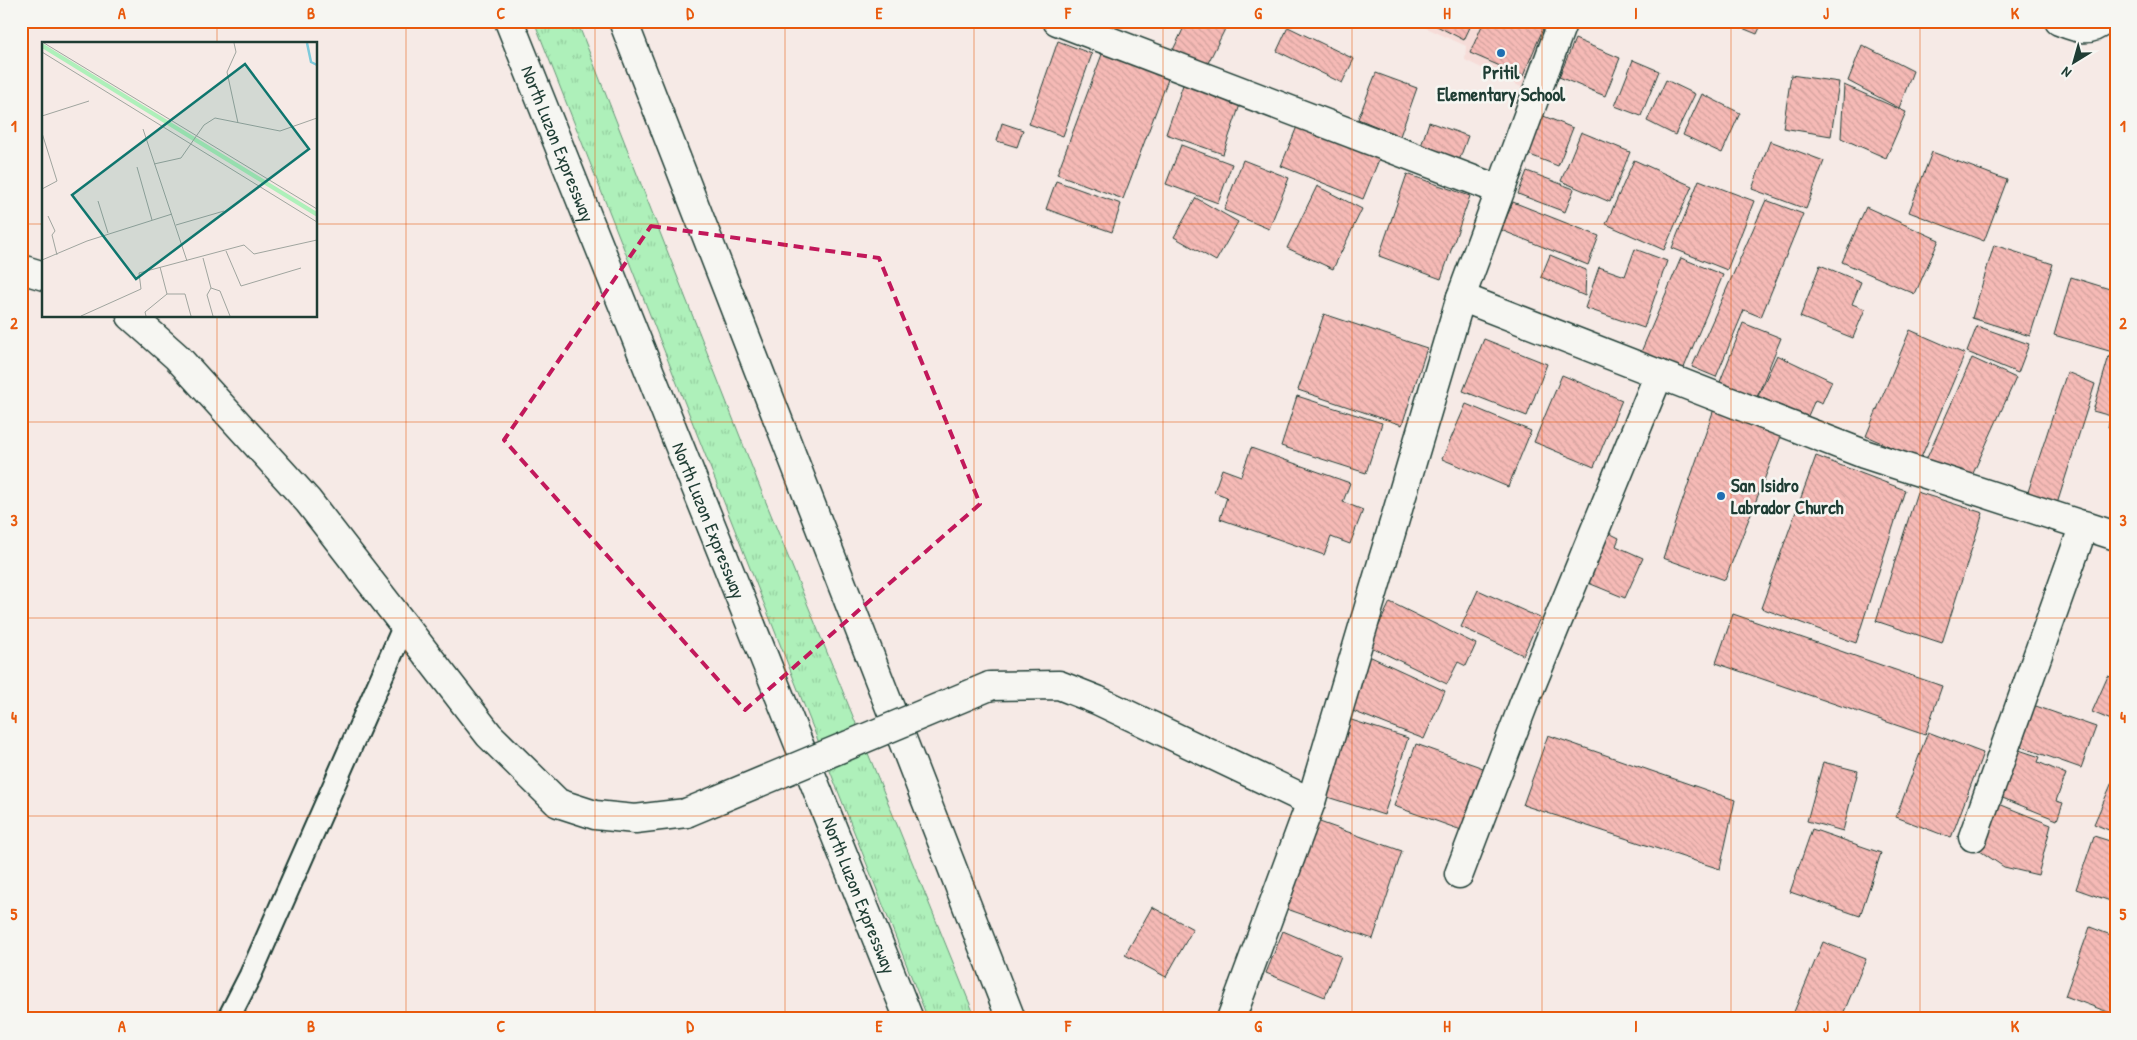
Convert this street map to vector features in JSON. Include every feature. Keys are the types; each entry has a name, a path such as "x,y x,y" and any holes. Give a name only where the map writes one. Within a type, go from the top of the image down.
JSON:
{"main road":[{"name":"North Luzon Expressway","path":"509,21 909,1019"},
{"path":"623,21 1010,1019"},
{"path":"1057,21 1500,190"},
{"path":"1232,1019 1310,802 1461,297 1563,21"},
{"path":"2059,21 2079,29 2099,25 2103,21"},
{"path":"21,269 42,275"},
{"path":"1461,297 1864,454 2116,536"},
{"path":"133,318 177,357 308,501 489,735 558,802 595,816 635,818 686,813 990,686 1059,685 1097,700 1310,802"},
{"path":"1459,874 1524,703 1659,374"},
{"path":"1973,837 2084,526"}],"lane":[{"path":"228,1019 250,976 404,626"}],"highlighted area":[{"path":"651,226 879,258 980,504 745,710 504,440"}],"shaded area":[{"name":"Pritil Elementary School","path":"1411,21 1548,21 1523,88 1465,60 1466,46"}],"green space":[{"path":"534,21 577,21 761,490 976,1019 928,1019"}],"building":[{"path":"1187,21 1229,21 1205,69 1172,52"},
{"path":"1437,21 1473,21 1464,40 1435,25"},
{"path":"1484,21 1526,21 1543,29 1523,76 1470,53"},
{"path":"1725,21 1763,21 1757,34"},
{"path":"1288,27 1354,59 1342,83 1277,51"},
{"path":"1575,39 1620,58 1605,96 1559,77"},
{"path":"1058,41 1092,54 1063,136 1029,124"},
{"path":"1862,45 1913,71 1899,108 1848,81"},
{"path":"1104,49 1170,74 1123,199 1057,174"},
{"path":"1633,60 1659,71 1641,116 1615,106"},
{"path":"1376,73 1417,88 1400,136 1358,119"},
{"path":"1791,75 1839,82 1831,136 1783,128"},
{"path":"1185,79 1242,99 1223,154 1166,134"},
{"path":"1666,80 1695,94 1675,135 1647,121"},
{"path":"1844,85 1906,112 1886,158 1841,138"},
{"path":"1702,94 1740,113 1722,153 1683,135"},
{"path":"1541,115 1573,128 1558,166 1525,153"},
{"path":"1429,122 1468,136 1457,166 1419,152"},
{"path":"1002,123 1023,130 1017,147 997,141"},
{"path":"1298,124 1380,157 1363,199 1281,166"},
{"path":"1581,132 1630,152 1610,202 1561,181"},
{"path":"1770,141 1824,161 1806,209 1752,189"},
{"path":"1181,145 1232,164 1218,203 1166,184"},
{"path":"1932,152 2007,180 1984,241 1909,212"},
{"path":"1243,160 1289,178 1269,229 1224,210"},
{"path":"1634,160 1692,186 1664,250 1606,224"},
{"path":"1527,171 1574,189 1565,212 1518,194"},
{"path":"1407,174 1470,196 1441,279 1379,256"},
{"path":"1699,180 1754,201 1727,270 1672,248"},
{"path":"1056,181 1121,204 1112,232 1046,209"},
{"path":"1317,186 1362,209 1333,269 1287,248"},
{"path":"1196,198 1238,222 1216,261 1174,237"},
{"path":"1766,200 1803,214 1761,317 1744,310 1716,377 1692,367"},
{"path":"1513,202 1599,236 1588,265 1501,230"},
{"path":"1866,207 1939,240 1915,294 1842,262"},
{"path":"1994,245 2053,264 2030,336 1972,318"},
{"path":"1635,249 1667,261 1644,328 1585,308 1599,267 1625,276"},
{"path":"1550,255 1586,270 1585,296 1541,277"},
{"path":"1681,258 1723,275 1683,370 1641,352"},
{"path":"1820,265 1861,282 1852,304 1865,309 1853,338 1800,317"},
{"path":"2071,277 2116,291 2116,353 2054,335"},
{"path":"1324,314 1427,348 1402,425 1298,390"},
{"path":"1743,323 1781,338 1755,402 1718,387"},
{"path":"1977,326 2029,344 2018,373 1967,352"},
{"path":"1910,330 1965,354 1920,460 1866,436"},
{"path":"1484,339 1547,364 1527,416 1463,391"},
{"path":"1777,355 1832,381 1822,403 1815,400 1807,418 1758,396"},
{"path":"2109,356 2116,358 2116,430 2108,427 2111,416 2093,411"},
{"path":"1972,358 2016,378 1970,480 1926,460"},
{"path":"2067,372 2095,384 2056,507 2027,495"},
{"path":"1562,375 1622,400 1594,467 1534,442"},
{"path":"1297,396 1382,423 1366,473 1281,446"},
{"path":"1466,404 1531,431 1508,487 1442,459"},
{"name":"San Isidro Labrador Church","path":"1715,406 1782,434 1725,580 1663,558"},
{"path":"1251,448 1350,483 1343,502 1363,510 1350,544 1331,537 1324,555 1220,519 1227,497 1214,492 1222,469 1241,476"},
{"path":"1816,456 1905,490 1856,643 1761,608"},
{"path":"1917,492 1983,513 1942,643 1876,621"},
{"path":"1607,532 1619,538 1616,546 1643,558 1625,598 1586,582"},
{"path":"1478,590 1540,618 1523,655 1461,627"},
{"path":"1390,602 1476,644 1466,666 1458,662 1447,684 1369,646"},
{"path":"1733,614 1942,686 1925,735 1716,663"},
{"path":"1369,656 1445,691 1424,739 1350,710"},
{"path":"2108,676 2116,679 2116,722 2092,712"},
{"path":"2030,704 2096,727 2081,768 2016,745"},
{"path":"1345,718 1408,738 1384,815 1321,795"},
{"path":"1928,732 1983,753 1951,838 1896,817"},
{"path":"1548,735 1735,800 1720,869 1523,805"},
{"path":"1416,744 1486,769 1464,831 1394,806"},
{"path":"2013,748 2040,757 2038,762 2066,774 2056,801 2063,803 2057,820 1995,795"},
{"path":"1823,762 1858,771 1843,831 1807,821"},
{"path":"2116,773 2116,833 2094,824"},
{"path":"1999,804 2051,825 2038,875 2004,867 1980,851"},
{"path":"1314,820 1402,851 1373,939 1284,908"},
{"path":"1812,829 1881,853 1860,916 1790,892"},
{"path":"2094,836 2116,843 2116,903 2076,889"},
{"path":"1152,907 1193,929 1166,977 1125,955"},
{"path":"2090,927 2116,937 2116,1015 2065,996"},
{"path":"1283,931 1341,956 1325,997 1266,973"},
{"path":"1823,942 1866,959 1841,1019 1791,1019"}],"place":[{"name":"Pritil Elementary School","path":"1501,53"},
{"name":"San Isidro Labrador Church","path":"1721,496"}]}
